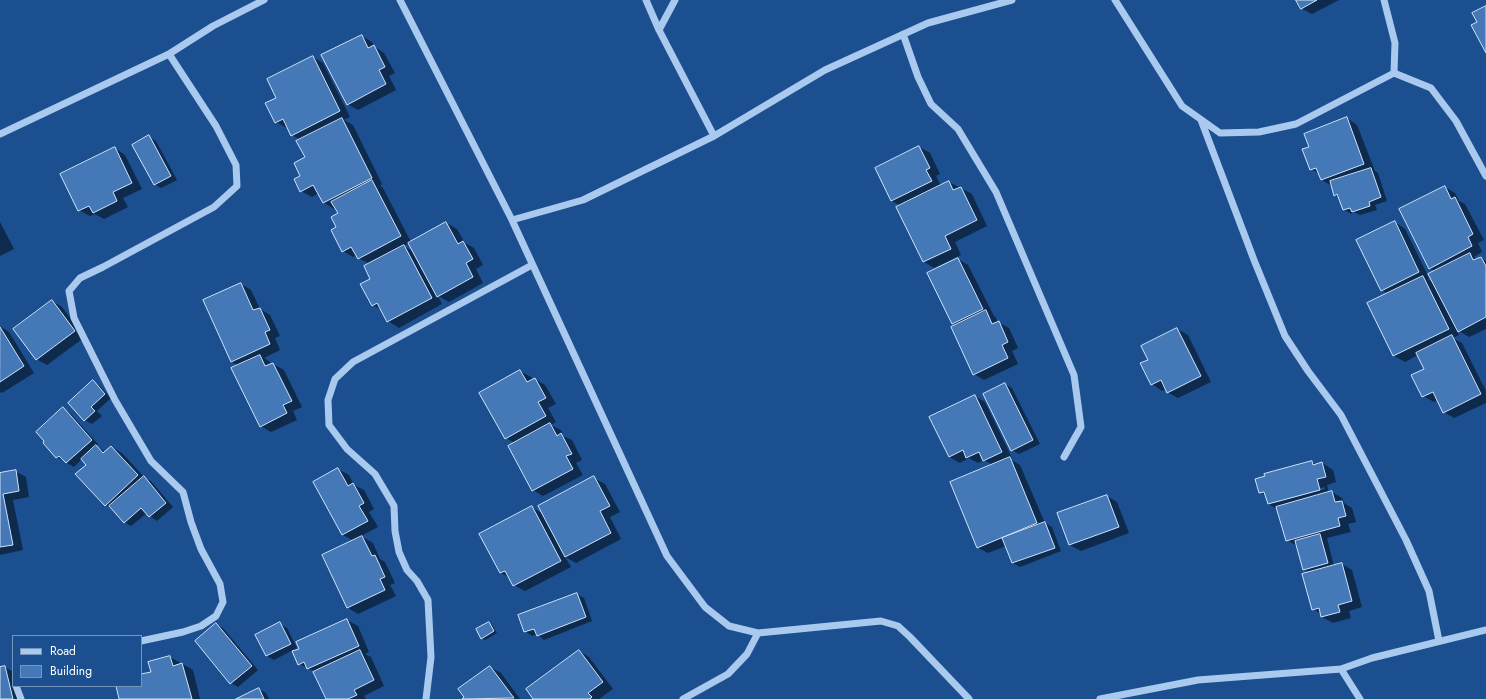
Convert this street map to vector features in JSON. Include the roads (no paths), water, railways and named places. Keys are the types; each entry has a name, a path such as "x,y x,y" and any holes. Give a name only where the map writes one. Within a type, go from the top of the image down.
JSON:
{"street":[{"path":"0,134 169,54 213,26 264,0"},
{"path":"400,0 512,220 667,556 705,607 729,626 758,633 881,621 898,626 969,699"},
{"path":"646,0 659,30 714,136"},
{"path":"659,30 675,0"},
{"path":"512,220 583,200 714,136 825,70 903,34 928,23 1012,0"},
{"path":"1115,0 1182,106 1220,133 1259,132 1296,124 1394,73 1431,88 1456,121 1486,176"},
{"path":"1384,0 1395,43 1394,73"},
{"path":"903,34 918,77 931,104 958,130 996,192 1074,375 1081,427 1064,457"},
{"path":"142,642 201,626 216,616 223,602 220,584 201,549 190,522 183,492 151,461 115,400 74,318 69,291 80,278 214,207 237,186 236,165 223,139 169,54"},
{"path":"1201,120 1254,260 1285,336 1308,371 1341,415 1406,540 1429,591 1439,641"},
{"path":"426,699 431,656 428,600 408,570 399,552 394,506 375,474 347,449 329,425 328,400 335,379 353,362 532,265"},
{"path":"1100,699 1198,680 1341,669 1372,658 1486,630"},
{"path":"683,699 728,674 747,654 758,633"},
{"path":"1341,669 1360,699"},
{"path":"16,687 21,699"}]}
